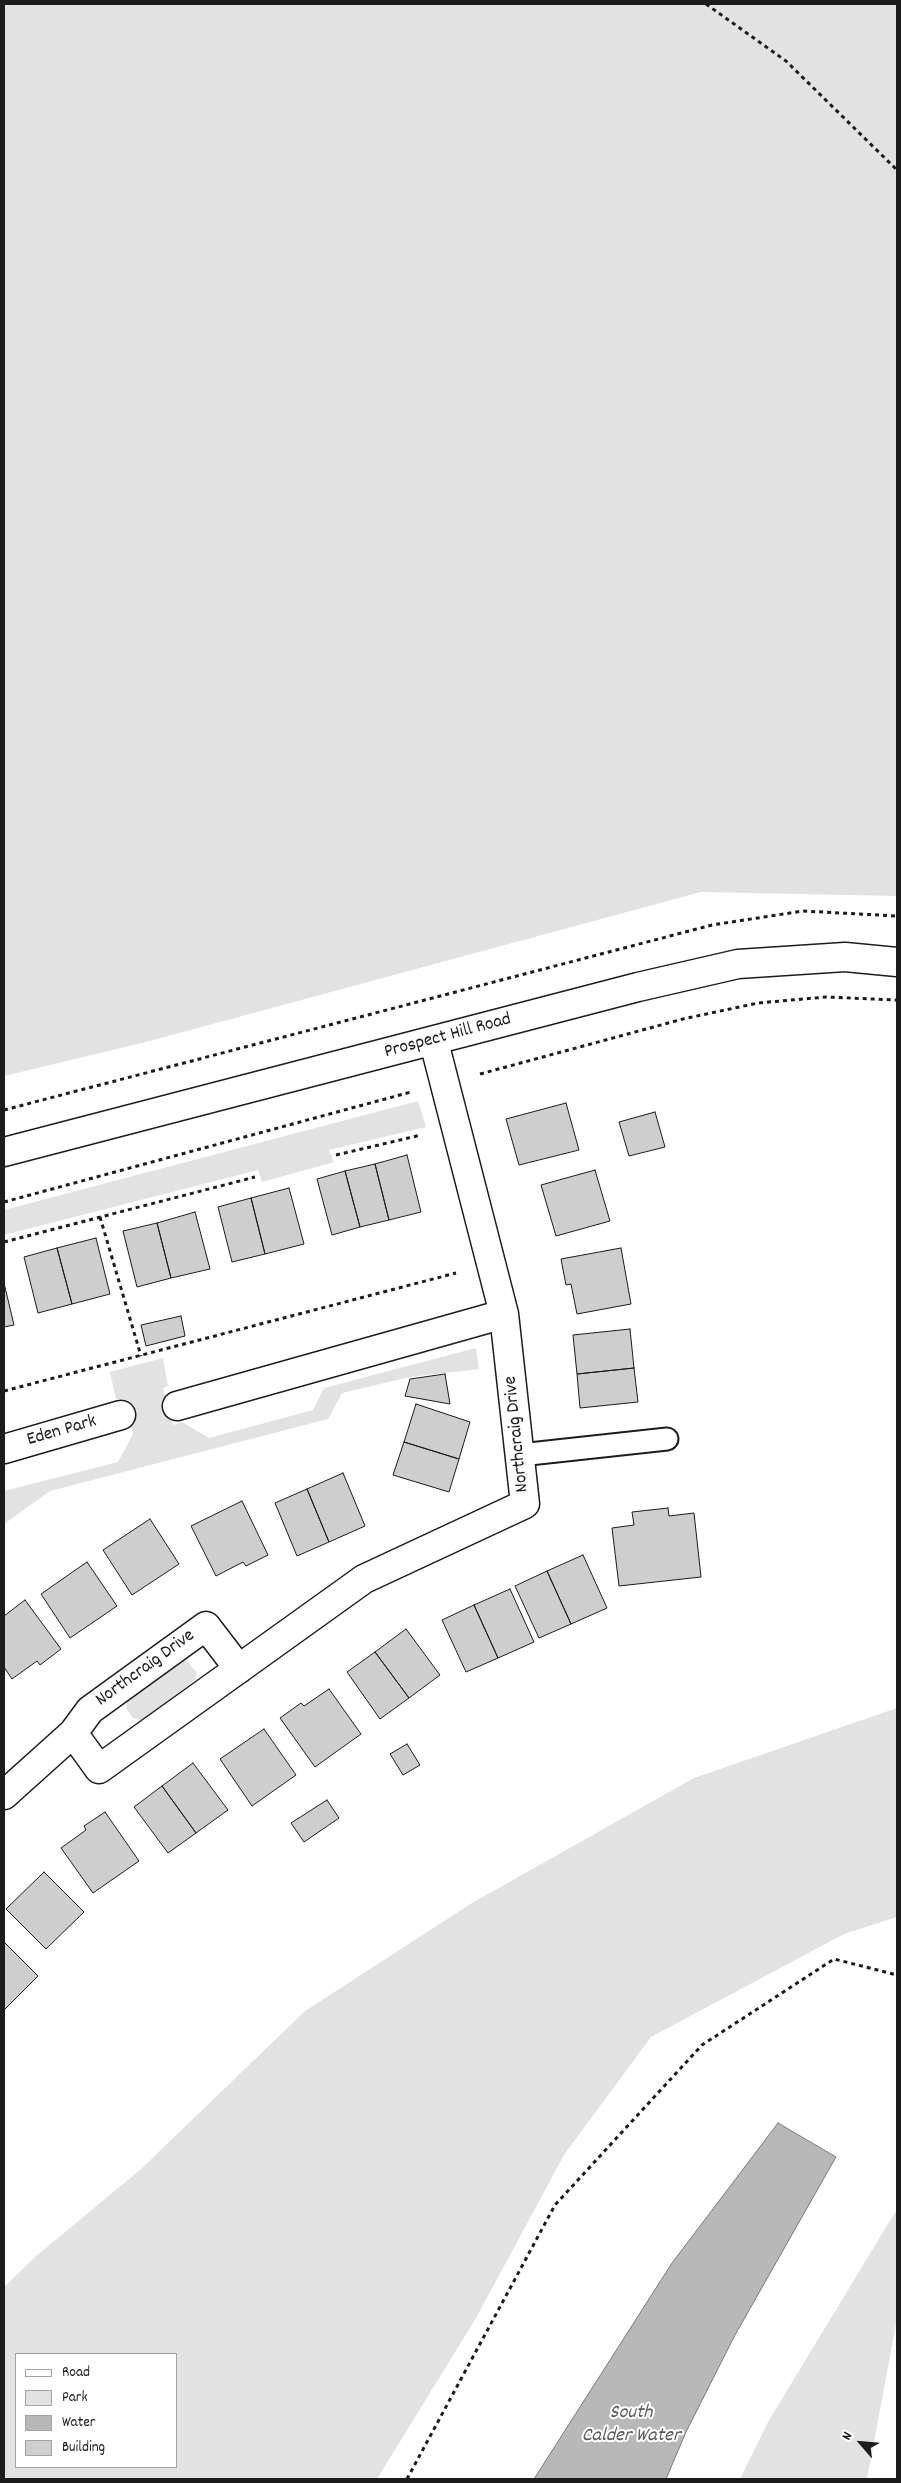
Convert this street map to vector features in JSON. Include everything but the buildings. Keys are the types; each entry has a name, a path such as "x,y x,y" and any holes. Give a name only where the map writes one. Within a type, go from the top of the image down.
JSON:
{"street":[{"name":"Prospect Hill Road","path":"4,1152 434,1042 638,987 738,964 845,956 897,962"},
{"name":"Northcraig Drive","path":"73,1733 99,1769 364,1579 525,1504 504,1314 434,1042"},
{"path":"177,1406 504,1314"},
{"name":"Eden Park","path":"4,1449 121,1416"},
{"name":"Northcraig Drive","path":"4,1794 73,1733 90,1710 206,1626 239,1670"}],"lane":[{"path":"520,1455 667,1439"}],"path":[{"path":"706,4 786,61 897,170"},
{"path":"336,1155 456,1126"},
{"path":"4,1242 256,1177"},
{"path":"100,1217 141,1356"},
{"path":"4,1392 491,1264"},
{"path":"406,2479 555,2205 702,2045 834,1958 897,1975"}],"green space":[{"path":"4,4 897,4 897,896 701,892 146,1042 4,1076"},
{"path":"418,1101 426,1127 329,1150 334,1162 262,1182 258,1170 4,1235 4,1210"},
{"path":"476,1348 479,1369 410,1377 342,1393 328,1419 50,1491 4,1524 4,1491 118,1462 133,1434 124,1399 116,1399 110,1372 163,1358 168,1386 163,1388 173,1425 182,1422 209,1438 313,1410 324,1388"},
{"path":"183,1660 188,1662 197,1673 195,1680 142,1720 133,1718 126,1708 127,1700"},
{"path":"897,1708 897,1917 844,1934 651,2037 564,2155 476,2318 377,2479 4,2479 4,2287 35,2257 141,2169 305,2011 472,1903 694,1778"},
{"path":"897,2209 897,2319 867,2479 740,2479 768,2422"}],"water":[{"name":"South Calder Water","path":"778,2123 836,2157 735,2335 686,2432 666,2479 534,2479 672,2263"}]}
